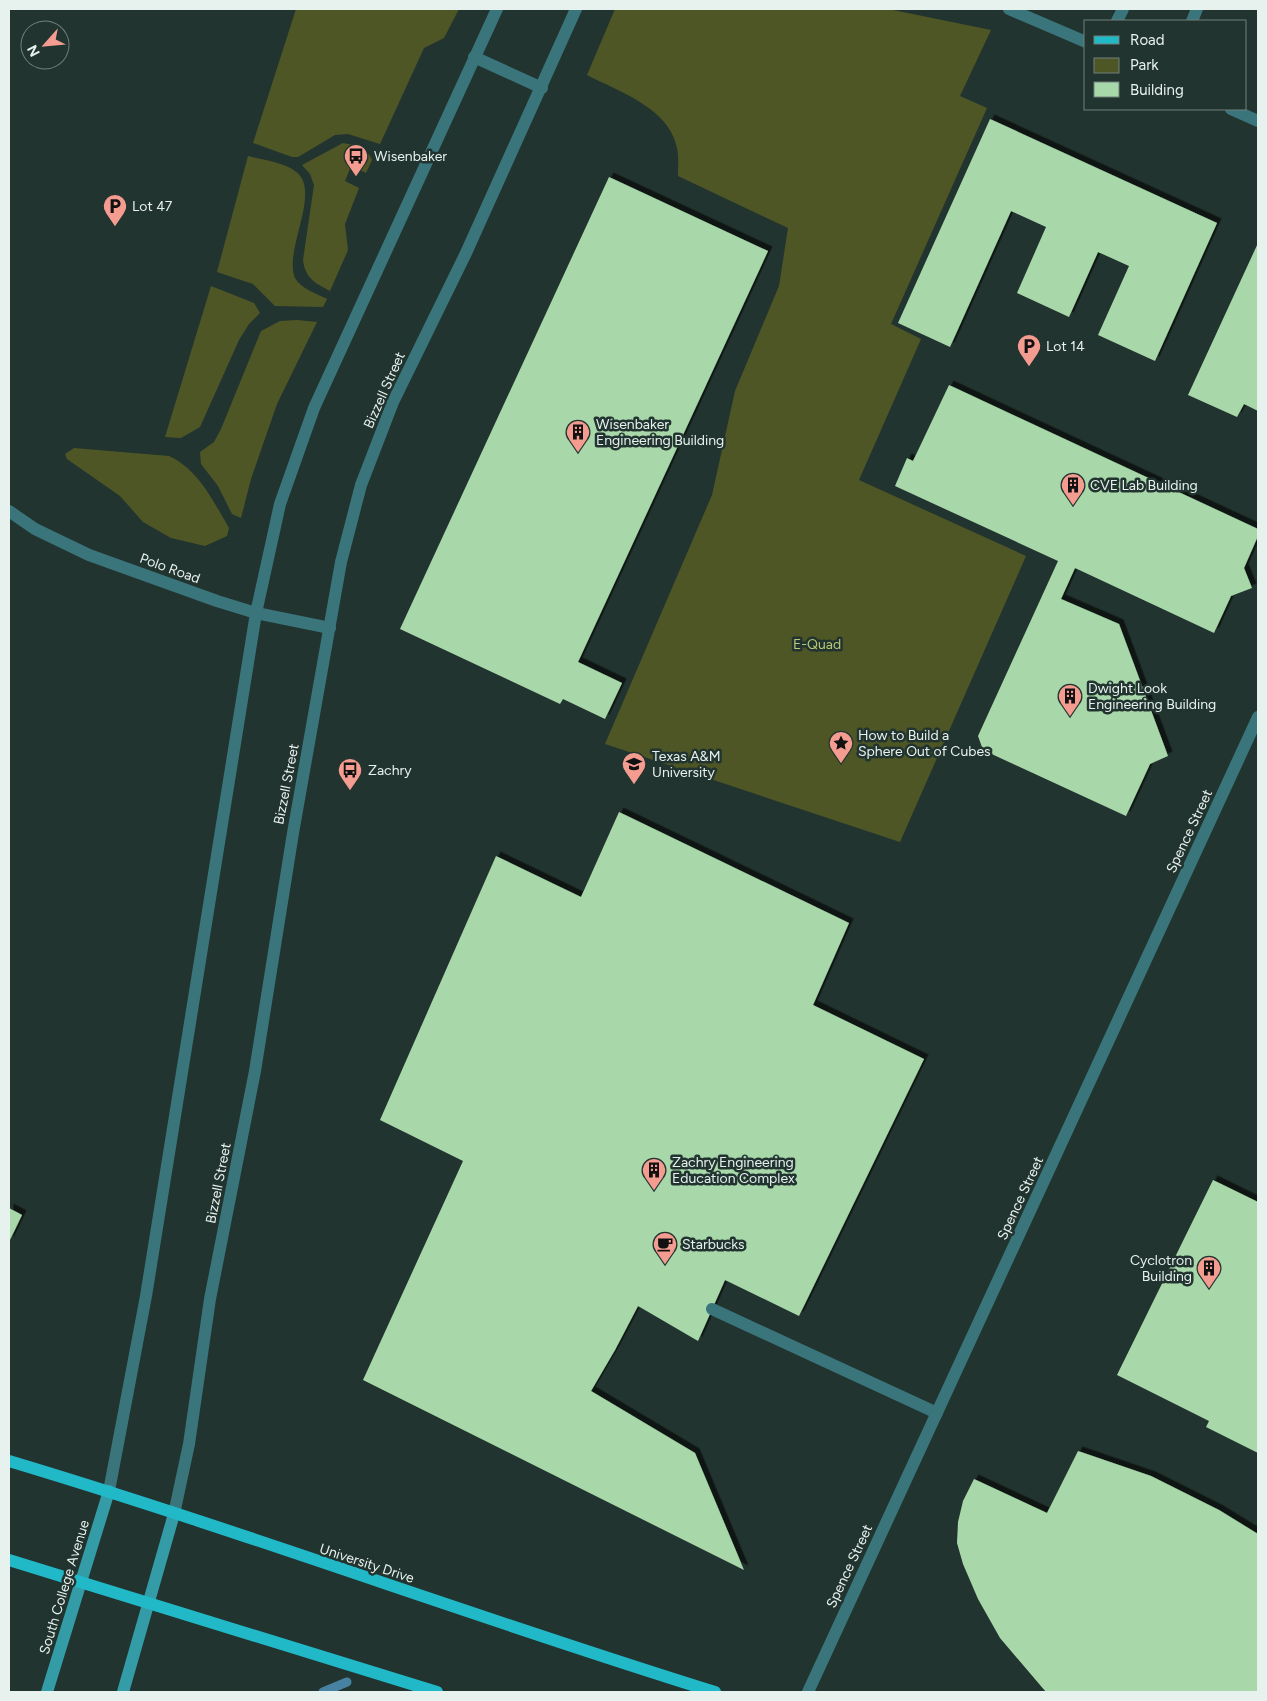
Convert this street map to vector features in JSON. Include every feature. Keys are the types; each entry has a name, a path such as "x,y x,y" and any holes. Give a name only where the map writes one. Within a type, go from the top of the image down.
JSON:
{"main road":[{"name":"University Drive","path":"9,1461 109,1491 602,1657 716,1692"},
{"name":"South College Avenue","path":"47,1692 109,1491"},
{"name":"Bizzell Street","path":"148,1603 174,1514"},
{"path":"9,1560 437,1692"},
{"path":"123,1692 148,1603"}],"street":[{"path":"109,1491 146,1296 256,613 280,504 314,408 497,9"},
{"name":"Bizzell Street","path":"174,1514 190,1444 210,1299 255,1071 293,833 330,628 344,552 360,485 393,402 466,253 576,9"},
{"path":"1009,9 1084,41"},
{"path":"474,57 542,88"},
{"path":"1233,110 1258,121"},
{"name":"Polo Road","path":"9,511 35,529 89,555 256,613 330,628"},
{"name":"Spence Street","path":"808,1692 1258,717"},
{"path":"712,1309 936,1413"}],"green space":[{"path":"296,9 459,9 444,38 424,48 380,144 348,134 335,135 298,157 292,157 253,143"},
{"name":"E-Quad","path":"615,9 888,9 991,30 960,96 987,108 891,324 921,339 859,480 1026,556 900,842 605,744 712,495 735,391 779,286 788,228 678,176 677,148 672,134 664,122 654,112 628,95 587,75"},
{"path":"343,143 364,150 372,160 366,173 351,166 345,181 359,188 345,224 348,250 330,291 308,276 304,266 303,260 314,185 310,174 302,165"},
{"path":"248,156 285,165 295,171 303,180 305,192 304,206 294,252 293,266 297,282 327,299 323,307 275,306 253,284 217,272"},
{"path":"211,286 254,303 260,313 249,324 239,340 200,427 181,438 165,437"},
{"path":"280,321 317,322 277,404 251,479 241,518 232,514 218,486 201,464 200,452 214,442 221,429 261,331"},
{"path":"74,448 169,456 180,462 197,478 211,497 229,528 227,536 205,546 171,538 143,522 120,496 67,459 65,454"}],"building":[{"path":"990,119 1217,223 1155,361 1098,335 1129,266 1098,252 1069,317 1017,293 1046,227 1011,211 950,347 898,323"},
{"name":"Wisenbaker Engineering Building","path":"609,177 768,251 578,662 622,683 605,719 563,699 560,704 400,629"},
{"path":"1258,243 1258,411 1244,404 1237,417 1188,395"},
{"name":"CVE Lab Building","path":"949,385 1258,529 1258,536 1244,568 1252,588 1231,596 1214,633 1075,568 1061,599 1119,624 1168,756 1150,764 1126,816 983,750 978,736 1058,561 895,486 907,458 913,461"},
{"name":"Zachry Engineering Education Complex","path":"619,812 849,923 813,1005 924,1059 799,1316 725,1280 698,1341 638,1306 591,1391 695,1453 744,1570 363,1380 463,1161 380,1120 496,856 581,897"},
{"name":"Cyclotron Building","path":"1213,1180 1258,1202 1258,1453 1206,1427 1209,1421 1117,1375"},
{"path":"9,1208 22,1215 9,1242"},
{"path":"1078,1451 1151,1476 1219,1510 1258,1534 1258,1692 1046,1692 1000,1638 978,1599 963,1564 957,1543 958,1522 963,1501 974,1479 1047,1513"}],"waterway":[{"path":"323,1692 347,1682"}],"place":[{"name":"Wisenbaker","path":"356,177"},
{"name":"Lot 47","path":"115,227"},
{"name":"Lot 14","path":"1029,367"},
{"name":"Wisenbaker Engineering Building","path":"578,453"},
{"name":"CVE Lab Building","path":"1073,506"},
{"name":"Dwight Look Engineering Building","path":"1070,717"},
{"name":"How to Build a Sphere Out of Cubes","path":"841,764"},
{"name":"Texas A&M University","path":"634,785"},
{"name":"Zachry","path":"350,791"},
{"name":"Zachry Engineering Education Complex","path":"654,1191"},
{"name":"Starbucks","path":"665,1265"},
{"name":"Cyclotron Building","path":"1209,1289"}]}
